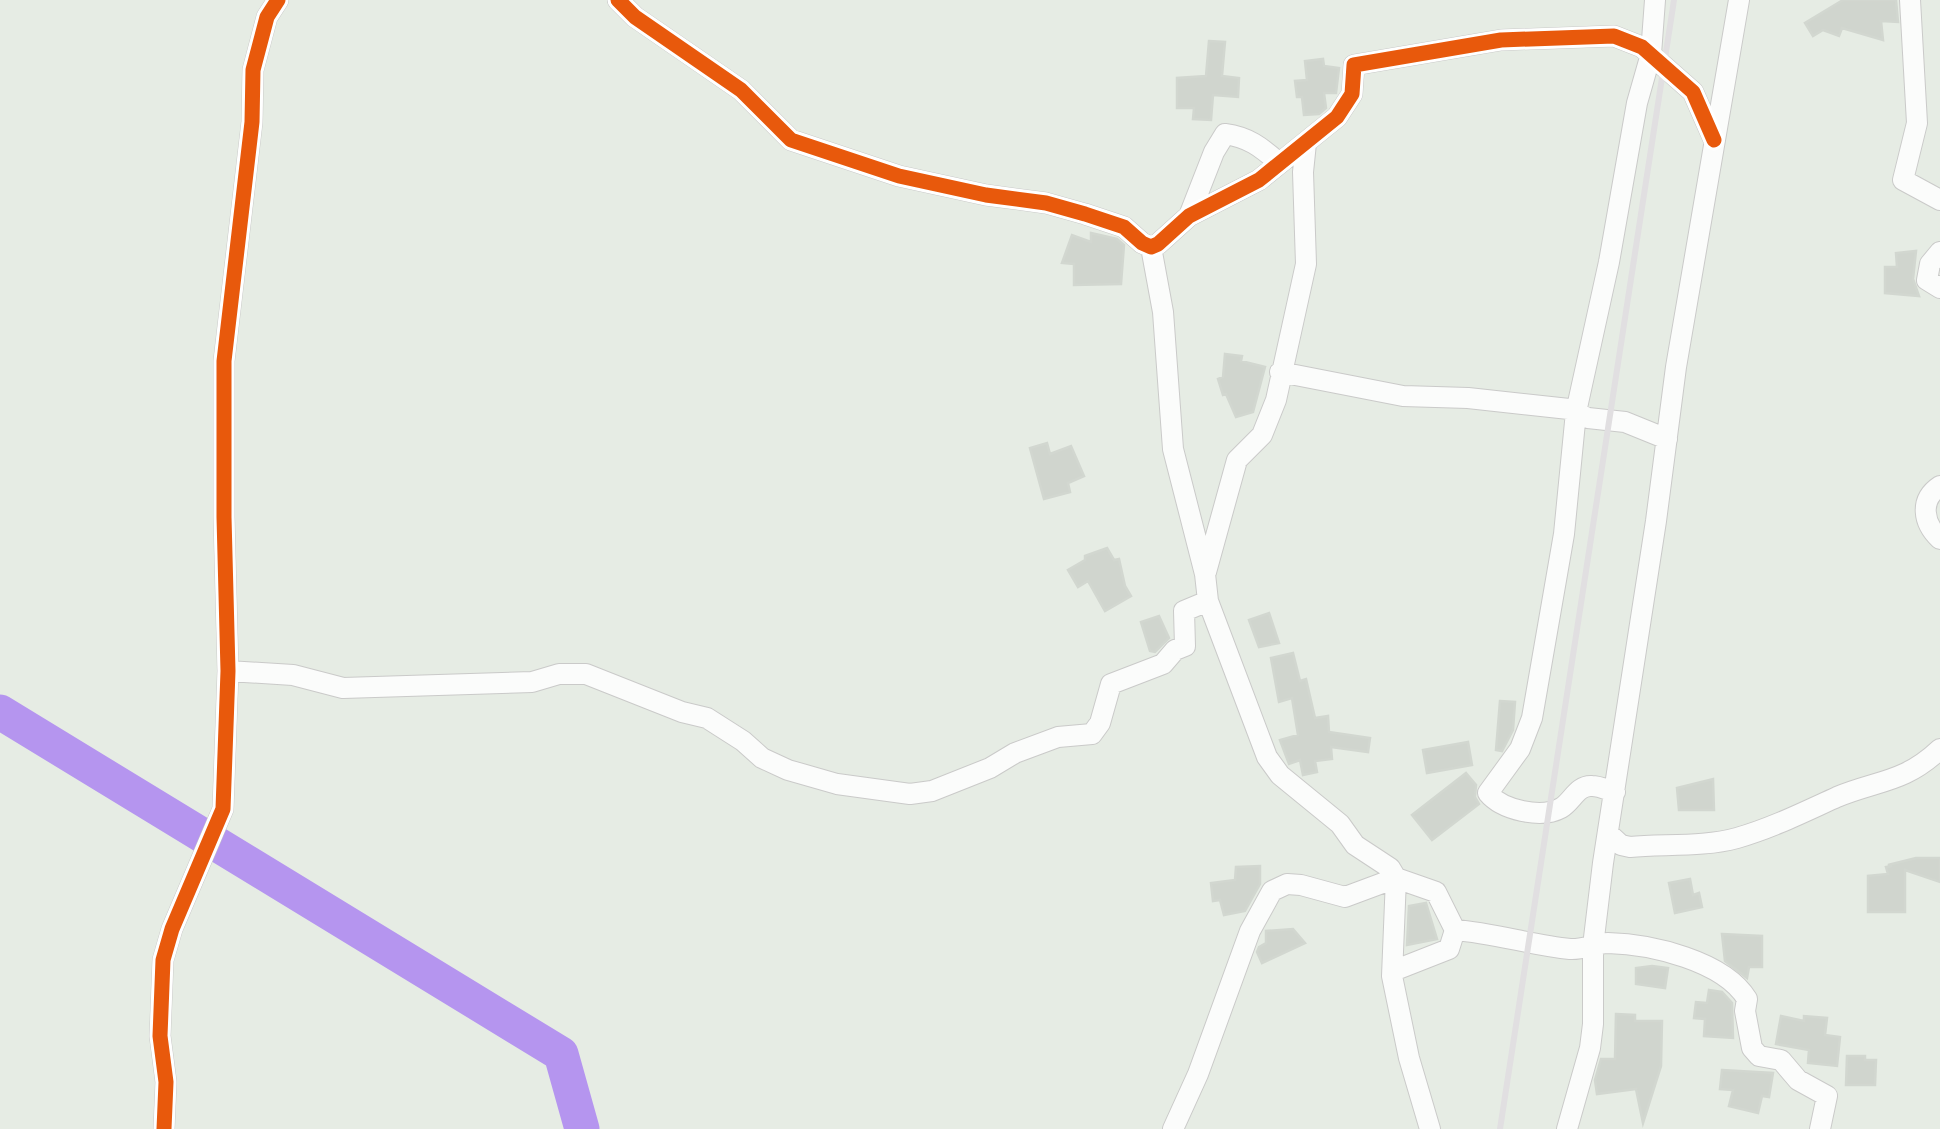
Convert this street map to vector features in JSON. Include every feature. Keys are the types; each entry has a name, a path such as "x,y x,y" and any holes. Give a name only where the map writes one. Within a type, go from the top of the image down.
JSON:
{"street":[{"path":"164,1129 166,1082 160,1036 163,960 172,929 223,809 228,671 224,361 252,122 254,70 268,17 278,0"},
{"path":"618,0 635,18 741,90 791,140 899,176 1085,214 1124,227 1151,247 1163,312 1173,449 1205,574 1208,601 1268,758 1280,775 1340,824 1355,846 1390,868 1396,878 1393,972 1409,1058 1430,1129"},
{"path":"1614,792 1590,785 1562,808 1542,814 1496,801 1488,793 1520,749 1532,718 1564,534 1576,412 1609,262 1637,103 1651,54 1655,0"},
{"path":"1567,1129 1590,1048 1593,946 1608,833 1667,438 1739,0"},
{"path":"1910,0 1916,123 1903,180 1940,200"},
{"path":"1151,247 1188,216 1259,180 1338,117 1352,94 1354,65 1372,60 1501,40 1614,36 1651,54 1693,92 1714,140"},
{"path":"1188,216 1225,134 1241,136 1278,162"},
{"path":"1205,574 1237,460 1262,435 1271,418 1306,264 1302,172 1306,143"},
{"path":"1940,252 1930,264 1927,280 1940,288"},
{"path":"1280,372 1403,396 1468,398 1569,409 1588,418 1625,422 1667,438"},
{"path":"1940,486 1930,492 1925,506 1928,528 1940,539"},
{"path":"228,671 293,675 343,688 532,682 559,674 586,674 608,680 632,694 707,718 762,758 788,770 836,784 910,794 932,791 1058,737 1092,734 1100,723 1111,684 1163,664 1175,650 1186,646 1184,610 1208,601"},
{"path":"1608,833 1620,845 1630,846 1734,839 1805,814 1839,796 1892,781 1922,766 1940,750"},
{"path":"1173,1129 1198,1074 1250,931 1272,891 1287,884 1346,896 1396,878 1436,892 1455,930 1449,949 1393,972"},
{"path":"1455,930 1570,949 1604,943 1642,946 1697,959 1740,988 1747,999 1745,1010 1752,1048 1759,1056 1781,1060 1798,1080 1827,1096 1820,1129"}],"building":[{"path":"1843,0 1896,0 1898,22 1881,21 1883,40 1842,28 1839,36 1823,30 1813,36 1805,23"},
{"path":"1209,41 1225,42 1222,76 1239,78 1238,97 1213,95 1211,120 1193,119 1194,108 1177,108 1177,78 1206,76"},
{"path":"1323,59 1324,66 1339,68 1336,93 1324,93 1326,108 1319,114 1304,115 1295,81 1307,80 1305,61"},
{"path":"1091,233 1117,239 1124,245 1121,284 1074,285 1074,264 1062,263 1072,235 1091,242"},
{"path":"1916,251 1913,279 1919,296 1885,293 1885,267 1897,267 1896,253"},
{"path":"1225,354 1242,356 1241,361 1265,367 1253,412 1236,417 1226,394 1223,395 1218,379 1223,377"},
{"path":"1047,443 1050,454 1071,446 1084,476 1068,483 1070,492 1044,499 1030,448"},
{"path":"1107,548 1114,560 1119,559 1131,596 1105,611 1088,581 1078,587 1068,570 1085,560 1085,556"},
{"path":"1269,613 1279,643 1259,647 1249,620"},
{"path":"1159,616 1169,638 1155,652 1150,651 1141,622"},
{"path":"1293,653 1300,681 1306,679 1315,718 1328,716 1329,732 1370,738 1368,752 1331,747 1332,759 1315,761 1317,772 1303,775 1300,760 1289,764 1280,740 1298,735 1292,698 1279,702 1271,658"},
{"path":"1500,701 1515,702 1513,730 1502,751 1496,750"},
{"path":"1468,742 1472,765 1427,773 1423,750"},
{"path":"1466,773 1476,785 1479,804 1432,840 1412,815"},
{"path":"1713,779 1714,810 1679,810 1677,788"},
{"path":"1916,858 1940,858 1940,882 1905,870 1905,912 1868,912 1868,876 1888,874 1886,867 1892,866 1888,865"},
{"path":"1260,866 1260,884 1245,911 1224,915 1220,900 1213,901 1211,883 1235,880 1236,867"},
{"path":"1690,879 1693,895 1699,893 1702,907 1675,913 1669,883"},
{"path":"1426,903 1437,939 1407,945 1409,906"},
{"path":"1293,929 1305,943 1262,963 1257,952 1266,943 1266,931"},
{"path":"1722,934 1762,936 1762,967 1749,967 1747,978 1725,961"},
{"path":"1636,968 1668,968 1665,988 1636,984"},
{"path":"1709,990 1722,992 1732,1003 1733,1038 1704,1036 1705,1019 1694,1018 1696,1002 1707,1003"},
{"path":"1616,1014 1635,1015 1635,1021 1662,1021 1661,1066 1643,1123 1636,1089 1597,1094 1595,1080 1601,1059 1615,1059"},
{"path":"1781,1016 1804,1021 1804,1016 1827,1018 1825,1035 1840,1037 1837,1066 1808,1063 1809,1050 1776,1044"},
{"path":"1847,1056 1876,1060 1875,1085 1846,1085"},
{"path":"1722,1070 1773,1073 1769,1097 1762,1096 1758,1113 1729,1106 1733,1090 1720,1089"}],"waterway":[{"path":"0,712 561,1054 582,1129"}],"railway":[{"path":"1500,1129 1674,0"}],"cycle path":[{"path":"164,1129 166,1082 160,1036 163,960 172,929 223,809 228,671 224,361 252,122 253,70 267,17 278,0"},
{"path":"618,0 635,17 741,90 791,140 899,176 1085,214 1124,227 1151,247 1189,216 1259,180 1337,117 1352,94 1354,65 1501,40 1614,36 1642,47 1693,92 1714,140"}]}
